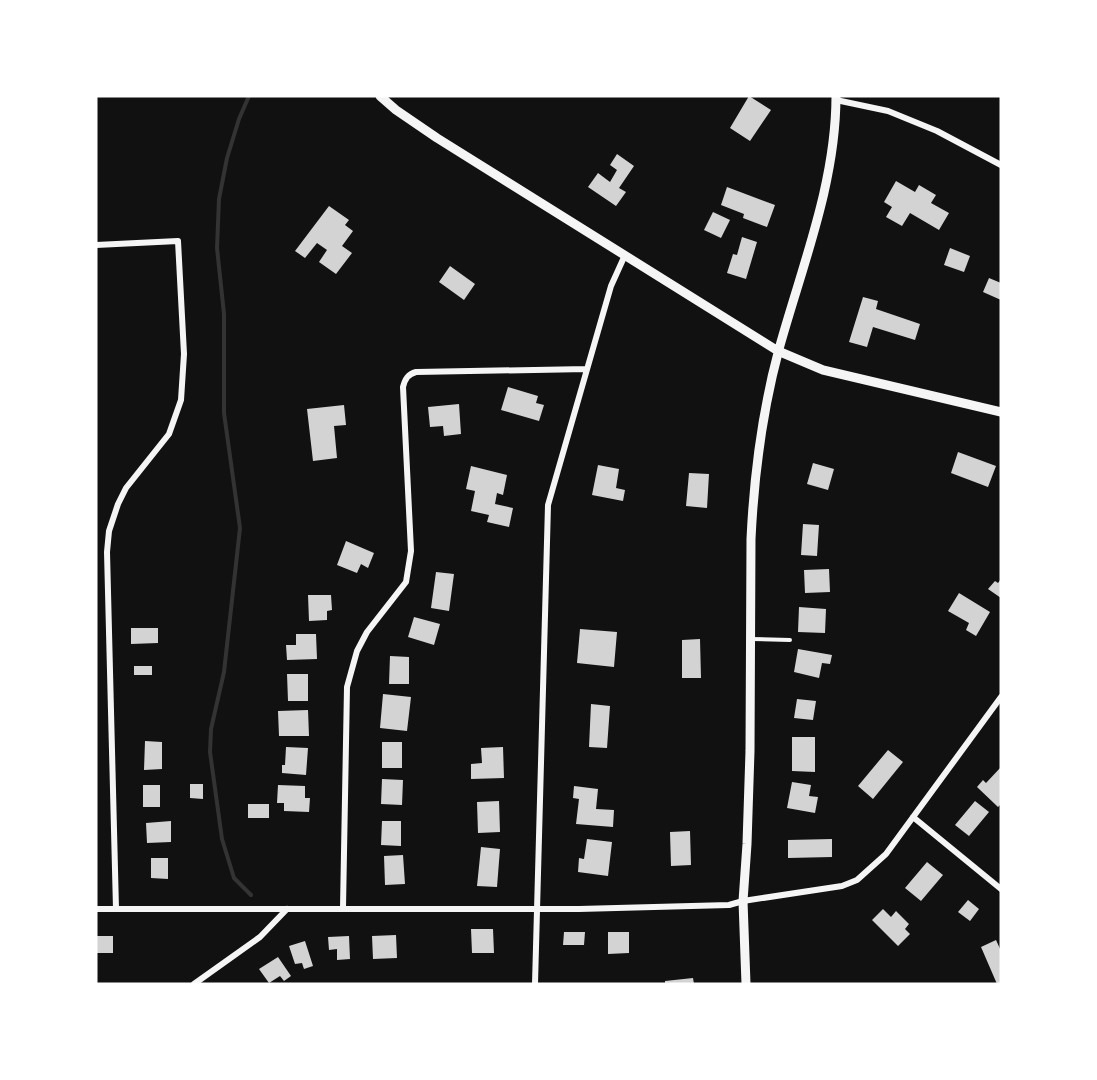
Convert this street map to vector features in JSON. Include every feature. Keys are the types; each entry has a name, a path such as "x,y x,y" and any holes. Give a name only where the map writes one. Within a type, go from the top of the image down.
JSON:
{"street":[{"path":"380,96 437,138 778,351 823,370 1001,412"},
{"path":"746,984 743,901 747,843 753,493 760,435 778,351 828,181 836,123 836,98 898,115 937,131 1001,165"},
{"path":"96,245 178,241 184,354 181,400 169,434 126,488 109,531 116,909"},
{"path":"535,984 548,505 611,286 625,255"},
{"path":"343,908 347,687 357,651 367,632 399,593 410,569 403,387 405,379 411,373 417,372 587,369"},
{"path":"96,909 579,909 718,905 842,886 857,880 886,854 1001,697"},
{"path":"913,817 1001,889"},
{"path":"194,984 260,937 287,909"}],"lane":[{"path":"750,639 790,640"}],"building":[{"path":"749,96 771,110 750,141 730,128"},
{"path":"617,154 634,166 619,188 626,192 616,206 588,187 598,173 610,182 617,170 610,165"},
{"path":"896,181 915,192 919,185 936,195 931,203 949,213 939,230 910,213 902,226 886,217 892,207 884,202"},
{"path":"727,187 775,205 767,227 743,218 744,214 721,205"},
{"path":"329,206 349,220 345,225 353,231 342,246 352,253 336,274 319,262 327,250 317,243 305,258 295,251"},
{"path":"713,212 730,220 721,238 704,230"},
{"path":"742,237 757,242 746,279 727,273 733,254 737,255"},
{"path":"950,248 970,256 964,272 944,265"},
{"path":"450,266 475,284 464,300 439,282"},
{"path":"989,278 1001,283 1001,300 983,292"},
{"path":"863,297 878,301 876,309 920,324 915,340 873,327 867,347 849,342"},
{"path":"508,387 538,396 536,403 544,405 539,421 501,410"},
{"path":"459,404 461,434 444,436 443,426 430,427 428,407"},
{"path":"344,405 346,425 334,426 337,458 313,461 307,409"},
{"path":"958,452 996,466 988,487 951,473"},
{"path":"813,463 834,469 828,490 807,484"},
{"path":"598,465 619,469 616,488 625,490 623,501 592,495"},
{"path":"471,466 507,475 503,495 497,493 495,504 513,508 509,527 487,522 489,515 471,511 475,491 466,489"},
{"path":"689,473 709,474 707,508 686,506"},
{"path":"803,524 819,525 817,556 801,555"},
{"path":"346,541 374,553 368,568 361,564 357,573 337,565"},
{"path":"829,569 830,592 805,593 804,570"},
{"path":"436,572 454,574 449,611 431,608"},
{"path":"1001,579 1001,598 988,589 995,581 998,583"},
{"path":"959,593 990,612 976,636 966,630 969,623 948,611"},
{"path":"308,595 331,595 332,610 327,611 327,620 309,621"},
{"path":"799,607 826,609 825,633 798,632"},
{"path":"414,617 440,624 434,645 408,637"},
{"path":"131,628 158,628 158,643 131,644"},
{"path":"580,629 617,632 614,667 577,663"},
{"path":"296,634 316,634 317,659 287,660 286,645 296,645"},
{"path":"700,639 701,678 682,678 682,640"},
{"path":"798,649 832,655 830,664 822,663 819,678 794,672"},
{"path":"390,656 409,657 409,684 389,684"},
{"path":"134,666 152,666 152,675 134,675"},
{"path":"287,674 308,674 308,701 288,701"},
{"path":"383,694 411,697 407,731 380,728"},
{"path":"797,699 816,701 813,720 794,718"},
{"path":"591,704 610,706 607,748 589,747"},
{"path":"308,710 309,736 279,736 278,711"},
{"path":"792,737 815,737 815,772 792,771"},
{"path":"145,741 162,742 162,769 144,770"},
{"path":"382,742 402,742 402,768 382,768"},
{"path":"286,747 308,748 306,775 282,773"},
{"path":"503,747 504,778 471,779 471,764 482,763 481,748"},
{"path":"888,750 903,762 873,799 858,786"},
{"path":"1001,767 1001,804 998,807 977,787 983,780 986,783"},
{"path":"382,779 403,780 402,805 381,804"},
{"path":"792,782 811,785 809,796 818,797 815,813 787,808"},
{"path":"190,784 203,784 203,799 190,798"},
{"path":"143,785 160,785 160,807 143,807"},
{"path":"278,785 305,786 305,798 310,798 309,812 284,811 284,803 277,803"},
{"path":"574,786 598,789 596,809 614,810 613,827 576,824 579,799 573,798"},
{"path":"499,801 500,832 478,833 477,802"},
{"path":"975,801 989,812 969,836 955,825"},
{"path":"248,804 269,804 269,818 248,818"},
{"path":"171,821 171,842 147,843 146,823"},
{"path":"382,821 401,821 401,846 381,845"},
{"path":"690,831 691,865 671,866 670,832"},
{"path":"587,839 612,842 608,876 578,872 579,858 584,859"},
{"path":"832,839 832,857 788,858 788,840"},
{"path":"481,847 500,849 497,887 477,886"},
{"path":"403,855 405,884 385,885 384,856"},
{"path":"151,858 168,858 168,879 151,878"},
{"path":"927,862 943,875 921,901 905,888"},
{"path":"968,900 979,909 970,921 958,912"},
{"path":"883,909 891,917 896,911 909,924 905,929 910,934 898,946 872,920"},
{"path":"471,929 493,929 494,953 472,953"},
{"path":"564,932 585,932 584,945 563,945"},
{"path":"608,932 629,932 629,953 608,954"},
{"path":"396,935 397,958 373,959 372,936"},
{"path":"96,936 113,936 113,953 96,953"},
{"path":"349,936 350,959 337,960 337,949 329,950 328,937"},
{"path":"996,940 1001,951 1001,984 997,984 981,947"},
{"path":"305,941 313,966 304,969 302,963 295,964 289,946"},
{"path":"278,957 291,976 284,981 280,976 269,983 259,969"},
{"path":"693,978 694,984 665,984 665,981"}],"waterway":[{"path":"249,96 227,158 219,199 217,248 224,314 224,413 240,528 224,672 211,729 210,752 222,839 234,878 251,895"}]}
